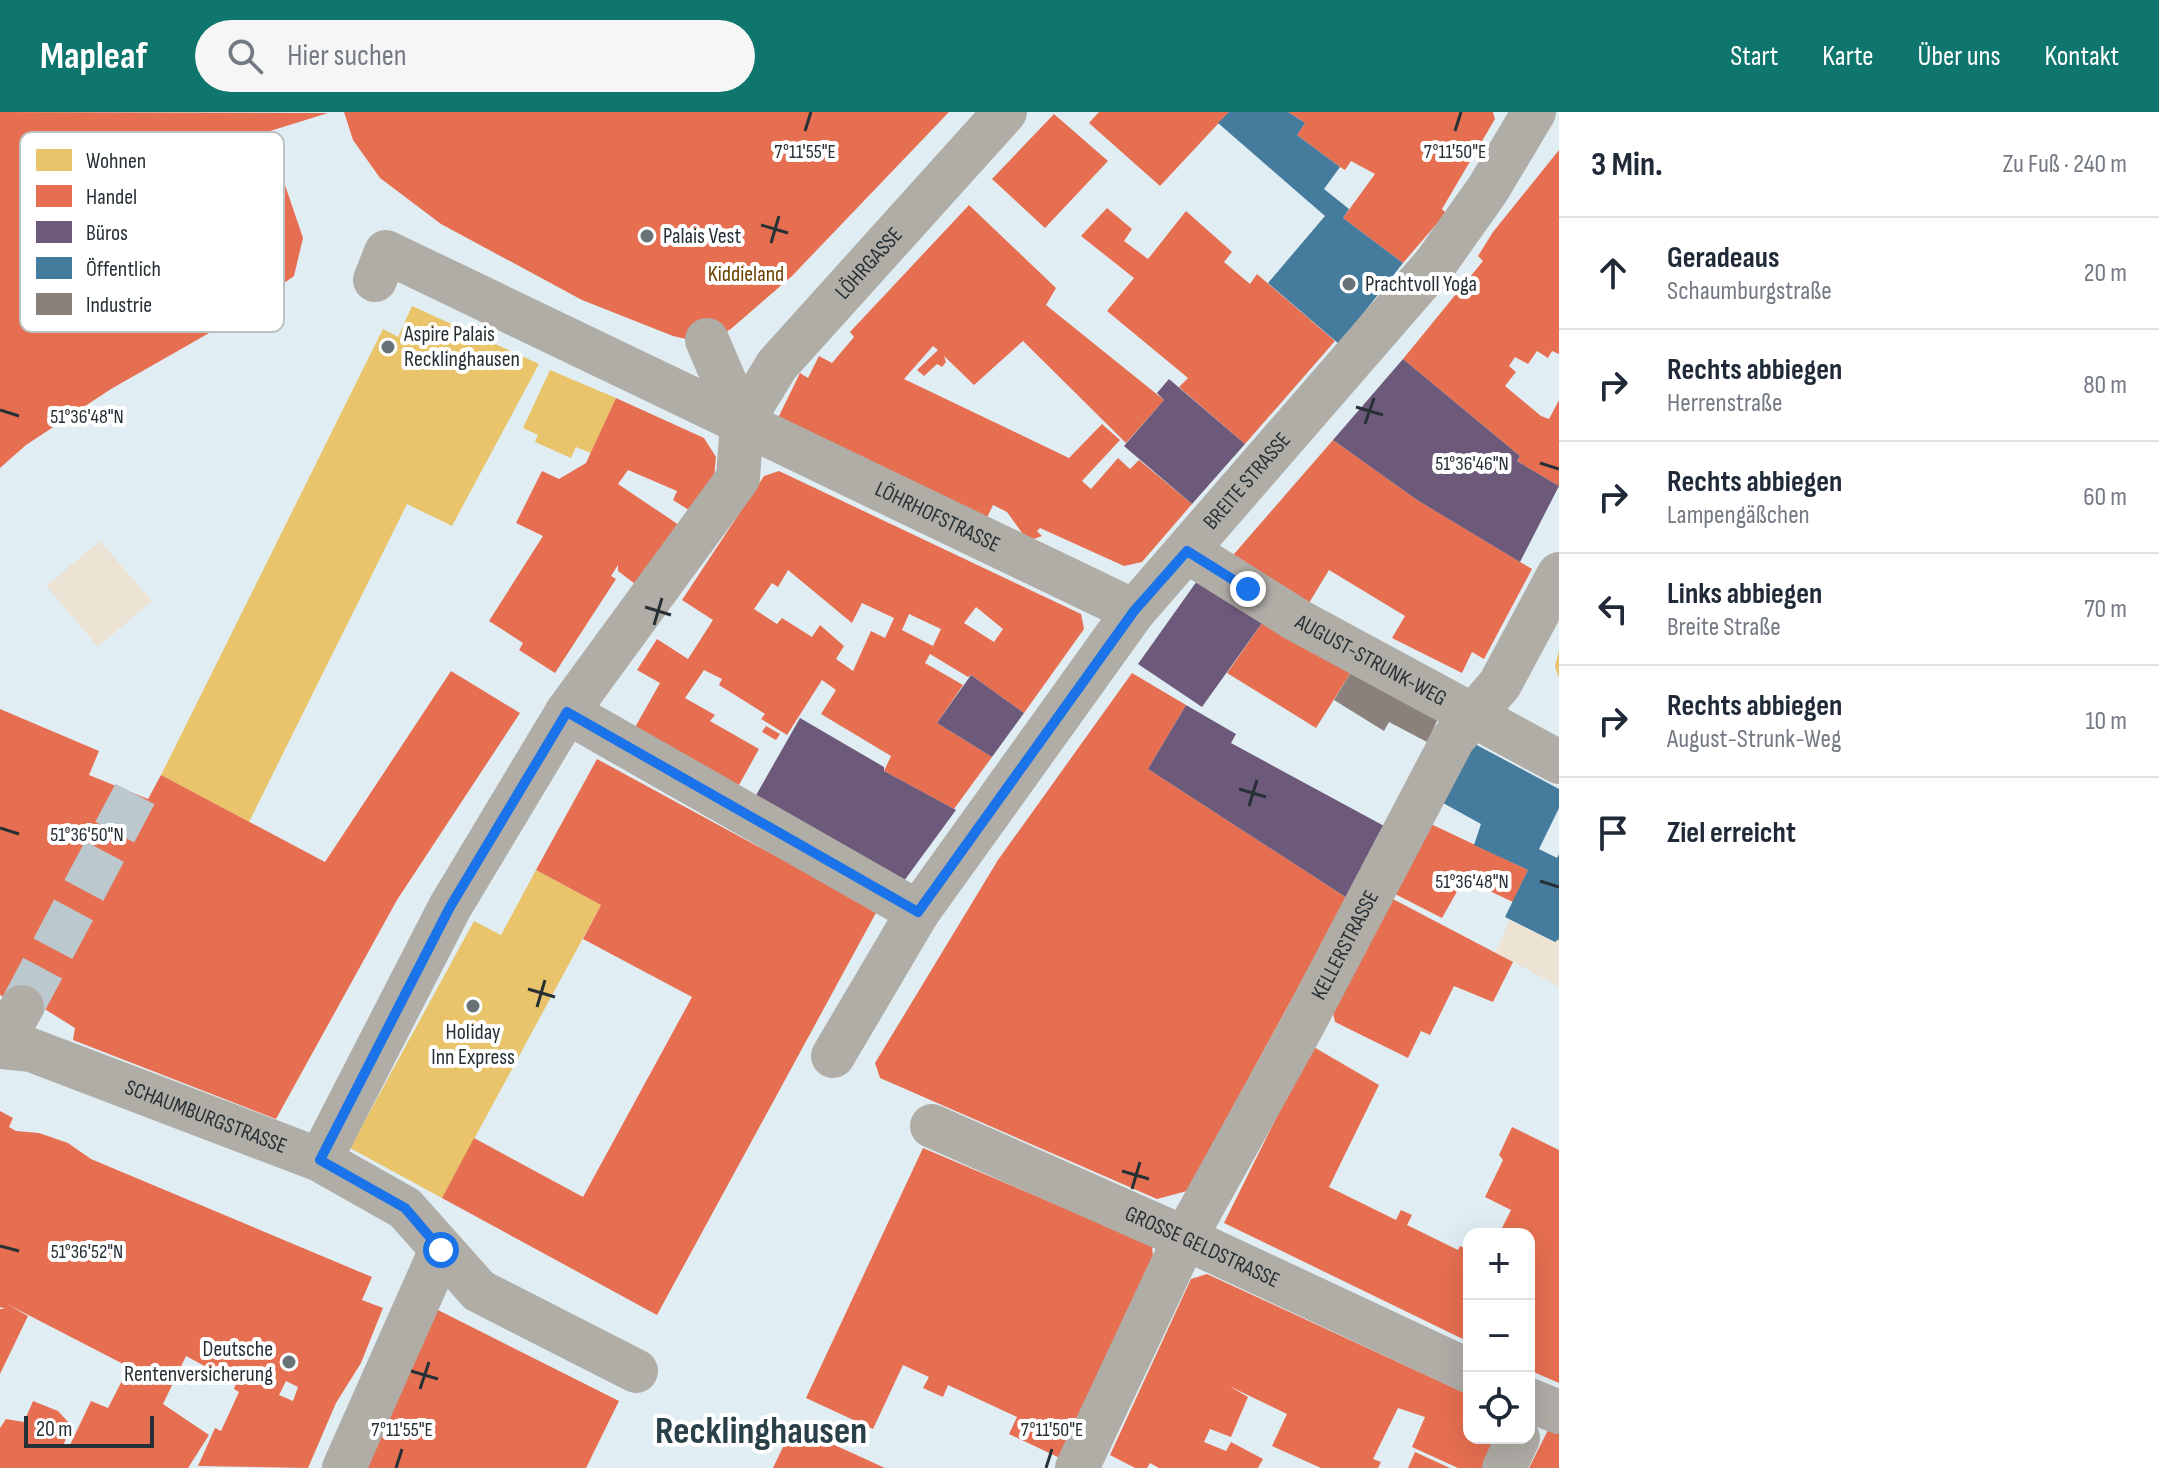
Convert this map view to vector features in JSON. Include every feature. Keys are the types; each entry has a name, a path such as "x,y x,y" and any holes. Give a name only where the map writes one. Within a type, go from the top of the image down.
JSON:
{"street":[{"name":"LÖHRGASSE","path":"742,422 777,365 1005,112"},
{"name":"BREITE STRASSE","path":"833,1056 918,912 1134,611 1435,264 1488,189 1534,112"},
{"name":"LÖHRHOFSTRASSE","path":"380,266 742,422 1134,611"},
{"path":"320,1160 450,907 567,712 738,478 742,422 707,340"},
{"name":"AUGUST-STRUNK-WEG","path":"1187,551 1297,620 1559,762"},
{"name":"KELLERSTRASSE","path":"1077,1468 1185,1238 1311,1010 1453,739 1500,684 1559,574"},
{"path":"567,712 918,912"},
{"path":"0,1047 22,1007"},
{"name":"SCHAUMBURGSTRASSE","path":"0,1047 31,1050 320,1160 405,1208 479,1291 636,1371"},
{"name":"GROSSE GELDSTRASSE","path":"932,1126 1185,1238 1463,1368"},
{"path":"344,1468 441,1250"},
{"path":"1504,1468 1517,1444"}],"shaded area":[{"path":"100,541 152,601 98,647 46,586"},
{"path":"1510,920 1554,941 1559,939 1559,987 1495,952"}],"building: Wohnen":[{"path":"412,306 539,364 452,526 407,504 249,822 161,775 383,329 398,337"},
{"path":"550,370 616,398 591,453 576,447 571,458 535,442 538,435 523,428"},
{"path":"1559,650 1559,676 1558,676 1555,666"},
{"path":"536,870 601,905 442,1198 350,1148 474,921 501,935"}],"building: Handel":[{"path":"0,112 328,113 267,132 20,132 20,332 211,332 111,389 26,445 0,468"},
{"name":"Palais Vest","path":"344,112 949,112 792,276 732,328 716,339 699,342 673,336 582,300 441,224 380,178 353,140"},
{"path":"1099,112 1229,112 1160,186 1089,123"},
{"path":"1288,112 1493,112 1495,119 1442,209 1446,213 1403,263 1343,218 1375,174 1351,161 1345,170 1340,167 1297,135 1305,123"},
{"path":"1054,114 1108,161 1045,228 992,179"},
{"path":"1559,150 1559,354 1552,351 1548,358 1537,351 1528,364 1515,357 1509,366 1516,372 1505,386 1541,416 1549,419 1559,400 1559,486 1517,461 1520,456 1403,359 1483,261 1478,256 1493,232"},
{"path":"284,182 303,238 294,276 284,283"},
{"path":"969,205 1056,288 1046,305 1164,400 1126,443 1023,341 974,385 944,356 946,362 942,367 937,364 924,376 917,370 938,350 933,346 904,379 1069,458 1102,424 1120,440 1082,481 1091,489 1118,458 1130,469 1139,460 1192,504 1142,562 1124,566 1040,528 1037,531 1042,536 1028,541 1007,512 993,505 986,520 778,418 800,373 808,378 819,356 832,363 854,337 850,332"},
{"path":"1107,208 1132,229 1124,241 1148,259 1186,211 1232,252 1224,262 1250,284 1257,274 1335,341 1245,444 1179,387 1188,378 1107,311 1134,278 1081,236"},
{"path":"616,398 704,438 716,457 714,478 692,512 673,500 677,491 628,470 618,484 682,527 639,587 618,571 618,565 611,576 616,579 555,673 519,650 523,643 489,621 543,536 516,523 542,471 559,479 586,463"},
{"path":"1333,440 1417,500 1532,569 1484,659 1472,652 1462,673 1392,638 1405,616 1329,570 1306,608 1228,561"},
{"path":"779,471 1081,614 1084,629 1024,713 971,675 968,677 930,654 925,663 963,685 937,723 992,757 954,809 884,771 891,756 821,714 836,690 822,680 787,735 761,719 765,714 719,685 722,679 704,670 685,698 715,715 710,721 759,749 734,794 629,738 660,683 637,670 657,639 688,659 713,620 682,600 764,476","holes":["788,570 852,623 862,603 894,618 885,638 871,631 853,671 836,659 844,646 820,625 812,637 782,618 777,624 754,609 772,583 778,587","976,607 1003,629 994,642 964,623","909,614 941,629 933,646 902,630"]},
{"path":"1267,616 1353,669 1316,728 1227,673"},
{"path":"451,671 520,713 397,900 276,1119 73,1040 75,1028 43,1008 40,1015 0,995 0,709 99,751 89,775 148,799 161,775 325,862"},
{"path":"1132,673 1186,705 1148,769 1347,898 1187,1191 1157,1199 880,1078 875,1063 998,860"},
{"path":"766,726 780,734 776,740 762,732"},
{"path":"597,759 877,911 657,1315 442,1198 474,1138 583,1197 692,997 583,939 601,905 536,870"},
{"path":"1431,824 1528,870 1513,902 1464,879 1442,918 1395,894"},
{"path":"1391,898 1513,962 1493,1002 1454,986 1430,1035 1421,1031 1408,1058 1335,1022 1333,1013"},
{"path":"1312,1046 1379,1085 1329,1187 1396,1220 1401,1210 1412,1215 1407,1225 1458,1250 1460,1246 1463,1248 1463,1339 1224,1223"},
{"path":"0,1111 13,1118 9,1127 16,1131 39,1133 68,1143 91,1159 372,1277 362,1300 383,1308 361,1363 336,1403 308,1468 198,1466 215,1428 221,1431 239,1392 234,1389 236,1383 186,1356 163,1404 209,1435 188,1468 0,1468 0,1428 6,1419 24,1422 33,1401 58,1411 69,1423 62,1437 66,1438 64,1444 69,1447 91,1401 108,1408 129,1367 7,1304 28,1316 0,1374 0,1309 5,1309 0,1307","holes":["286,1381 298,1387 293,1401 279,1395"]},
{"path":"1512,1127 1559,1150 1559,1383 1535,1373 1535,1228 1502,1228 1511,1210 1485,1197 1503,1160 1499,1155"},
{"path":"923,1148 1152,1245 1153,1257 1062,1459 1009,1434 1017,1417 948,1385 943,1397 923,1388 929,1377 903,1365 873,1429 806,1398"},
{"path":"1207,1274 1463,1392 1463,1444 1496,1444 1485,1468 1458,1468 1412,1447 1425,1417 1398,1408 1373,1459 1381,1462 1378,1468 1321,1468 1272,1446 1287,1414 1229,1386 1248,1397 1231,1437 1210,1429 1204,1442 1226,1451 1231,1442 1263,1459 1258,1468 1159,1468 1150,1463 1147,1468 1135,1468 1110,1455 1191,1279"},
{"path":"434,1308 619,1401 586,1468 361,1468"},
{"path":"793,1426 885,1468 773,1468"},
{"path":"1549,1428 1559,1433 1559,1468 1529,1468"},
{"path":"1415,1452 1450,1468 1408,1468"}],"building: Büros":[{"path":"1403,359 1520,456 1517,461 1559,486 1520,562 1417,500 1333,440"},
{"path":"1169,379 1245,444 1192,504 1124,446 1164,400 1157,393"},
{"path":"1202,574 1267,616 1202,707 1138,664"},
{"path":"971,675 1024,713 992,757 937,723"},
{"path":"1186,705 1236,734 1231,743 1386,827 1347,898 1148,769"},
{"path":"800,718 884,767 884,771 956,810 901,885 751,804"}],"building: Öffentlich":[{"path":"1229,112 1288,112 1305,123 1297,135 1340,167 1324,189 1349,209 1343,218 1403,263 1339,344 1268,283 1325,216 1218,123"},
{"path":"1473,743 1559,789 1559,808 1539,849 1557,858 1559,854 1559,939 1555,942 1505,917 1528,870 1474,845 1481,824 1443,803"}],"building: Industrie":[{"path":"1353,669 1438,719 1427,742 1389,722 1384,731 1334,700"}],"tunnel":[{"path":"22,1007 135,794"}],"place":[{"name":"Palais Vest","path":"647,236"},
{"name":"Prachtvoll Yoga","path":"1349,284"},
{"name":"Aspire Palais Recklinghausen","path":"388,347"},
{"name":"Holiday Inn Express","path":"473,1006"},
{"name":"Deutsche Rentenversicherung","path":"289,1362"}],"district":[{"name":"Recklinghausen","path":"761,1431"}],"route":[{"path":"441,1250 405,1208 320,1160 450,907 567,712 918,912 1134,611 1187,551 1248,589"}],"park label":[{"name":"Kiddieland","path":"746,274"}]}
